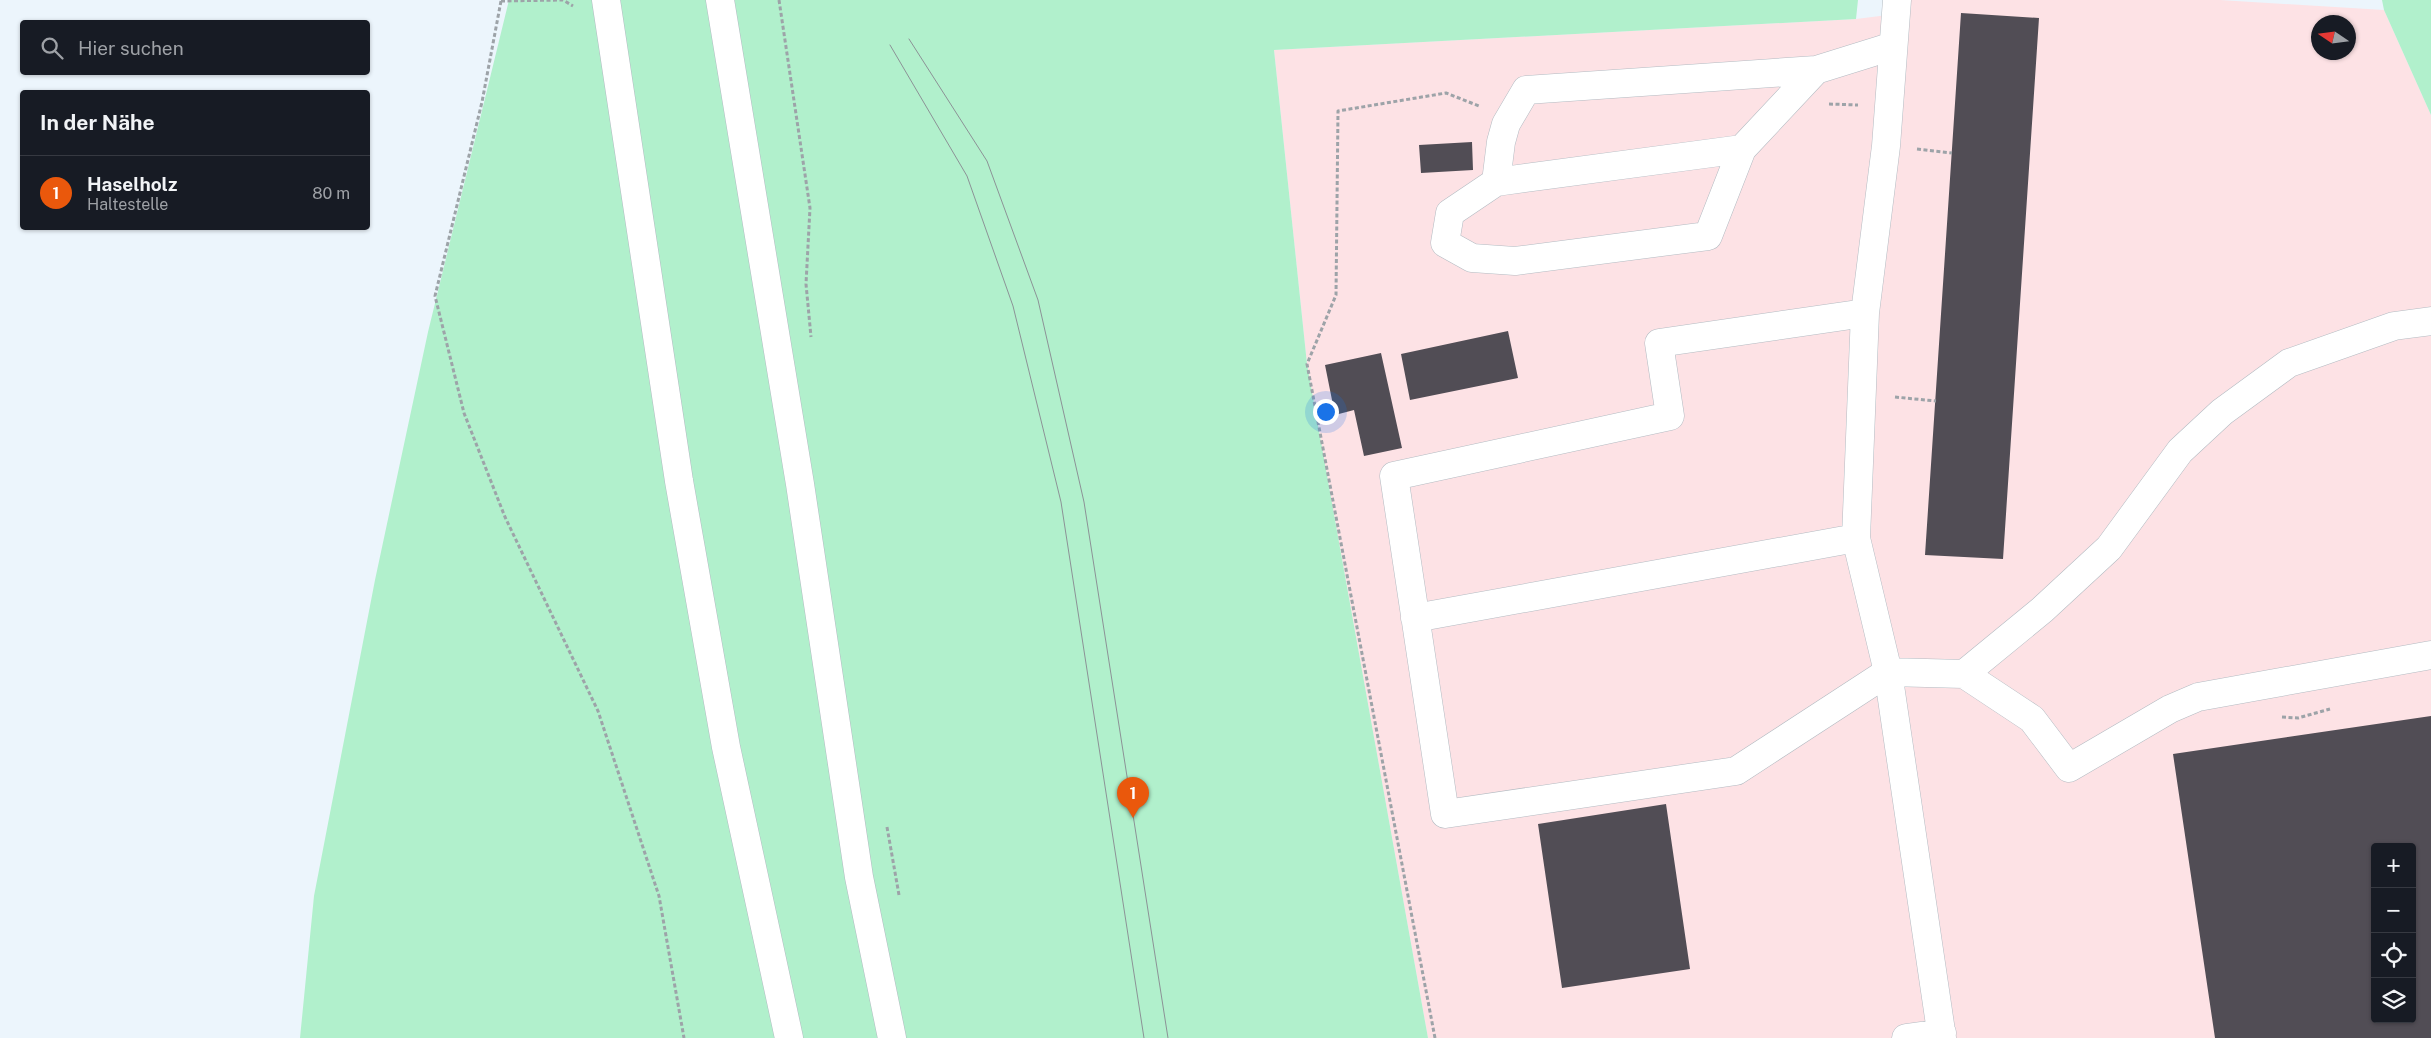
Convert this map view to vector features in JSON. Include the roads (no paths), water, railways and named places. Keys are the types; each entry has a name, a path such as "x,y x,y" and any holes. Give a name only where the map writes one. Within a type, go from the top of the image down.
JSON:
{"main road":[{"path":"720,0 800,484 859,877 892,1038"},
{"path":"1897,0 1892,46 1886,146 1866,313 1856,538 1888,672 1942,1036 1906,1038"},
{"path":"606,1 679,481 726,748 789,1038"},
{"path":"1496,182 1501,142 1506,124 1526,90 1816,70 1892,46"},
{"path":"1742,149 1496,182 1450,213 1445,243 1472,258 1515,261 1708,236 1742,149 1816,70"},
{"path":"1866,313 1659,343 1670,416 1394,476 1445,814 1736,771 1888,672 1964,674 2032,719 2068,768 2170,709 2198,697 2431,655"},
{"path":"1964,674 2042,610 2109,548 2180,451 2222,412 2290,363 2394,326 2431,321"},
{"path":"1416,618 1856,538"}],"tram line":[{"path":"909,39 987,161 1038,300 1084,502 1168,1038"},
{"path":"890,45 967,176 1013,306 1061,502 1144,1038"}],"place":[{"name":"Haselholz","path":"1133,818"}]}
